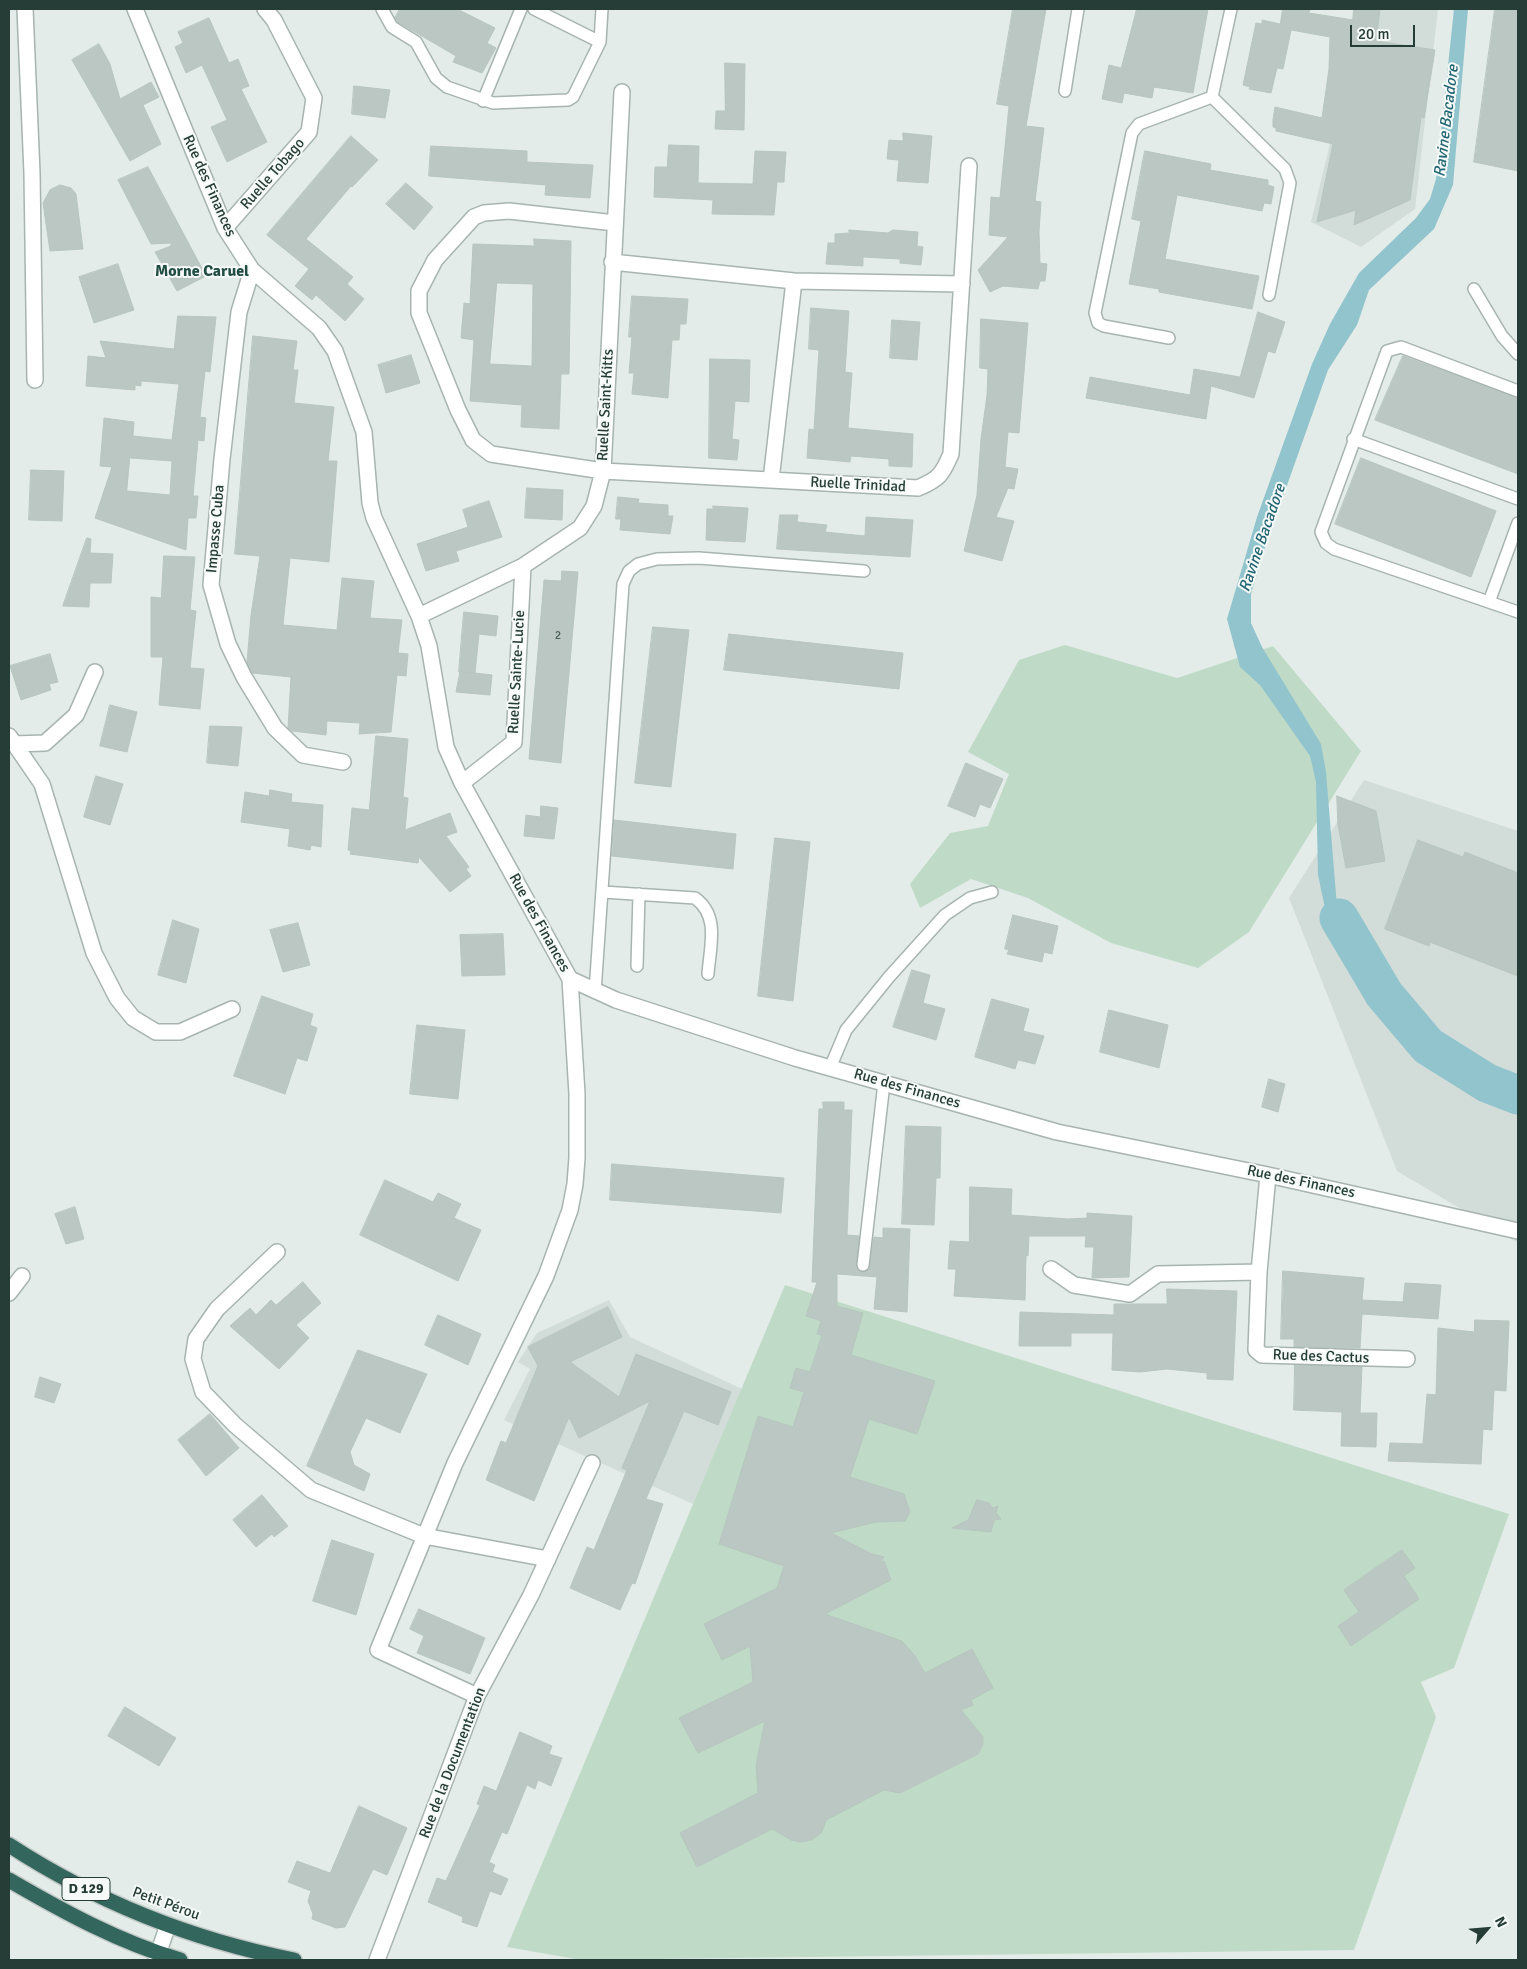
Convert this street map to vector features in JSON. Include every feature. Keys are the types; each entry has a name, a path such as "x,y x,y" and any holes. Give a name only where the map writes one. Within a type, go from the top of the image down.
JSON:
{"highway":[{"name":"Petit Pérou","path":"9,1844 35,1861 109,1901 168,1925 270,1956 294,1960"},
{"name":"D 129","path":"9,1880 74,1918 156,1957 180,1960"}],"street":[{"path":"24,9 32,173 35,380"},
{"name":"Rue des Finances","path":"135,9 225,228 252,270 319,328 335,351 364,432 370,503 374,518 419,616 432,658 443,734 462,783 570,979 595,992 626,1004 830,1068 1058,1132 1268,1175 1518,1231"},
{"name":"Ruelle Tobago","path":"225,228 309,132 314,98 274,20 265,9"},
{"name":"Ruelle Saint-Kitts","path":"419,616 522,566 580,528 594,506 603,471 622,92"},
{"name":"Ruelle Trinidad","path":"615,224 509,211 484,213 474,217 435,260 419,291 419,313 458,410 473,440 491,454 603,471 918,488 935,481 939,477 951,454 969,166"},
{"path":"612,262 794,281 962,284"},
{"name":"Impasse Cuba","path":"252,270 239,312 222,459 211,585 228,644 244,677 275,728 303,755 343,762"},
{"path":"771,480 794,281"},
{"name":"Ruelle Sainte-Lucie","path":"462,783 514,742 522,566"},
{"path":"11,740 45,743 76,715 95,672"},
{"path":"11,740 42,784 94,953 109,984 133,1018 156,1032 180,1032 232,1009"},
{"path":"477,1696 378,1650 455,1463 546,1276 570,1210 577,1158 576,1094 570,979"},
{"name":"Rue des Cactus","path":"1268,1175 1254,1347 1258,1353 1407,1359"},
{"path":"277,1252 217,1309 196,1339 193,1359 203,1392 234,1425 311,1490 424,1536 548,1559"},
{"path":"1051,1269 1074,1285 1130,1294 1158,1274 1259,1272"},
{"path":"9,1293 22,1276"},
{"name":"Rue de la Documentation","path":"377,1960 477,1696 531,1595 592,1463"},
{"path":"156,1957 168,1925"}],"lane":[{"path":"382,9 392,27 416,42 441,83 493,103 568,100 576,93 600,42 602,9"},
{"path":"483,100 521,9"},
{"path":"534,9 600,42"},
{"path":"1065,91 1078,9"},
{"path":"1212,98 1231,9"},
{"path":"1212,98 1285,169 1289,177 1290,183 1269,295"},
{"path":"1169,338 1104,326 1098,323 1094,313 1134,129 1139,124 1212,98"},
{"path":"1474,289 1502,336 1518,354"},
{"path":"1518,391 1401,347 1391,348 1384,354 1321,532 1326,543 1334,549 1518,612"},
{"path":"1353,439 1518,499"},
{"path":"1489,602 1518,522"},
{"path":"595,992 623,584 629,571 638,564 657,559 699,558 864,571"},
{"path":"603,892 695,898 704,904 712,918 708,974"},
{"path":"830,1068 846,1030 889,976 945,916 970,898 992,892"},
{"path":"638,966 639,894"},
{"path":"863,1265 884,1083"}],"shaded area":[{"path":"1353,9 1438,9 1415,209 1361,247 1311,222 1342,94"},
{"path":"1364,780 1518,831 1518,1243 1397,1171 1289,898"},
{"path":"609,1300 630,1337 742,1389 693,1504 504,1420 530,1369 518,1362 537,1333"}],"green space":[{"path":"1065,645 1177,678 1273,646 1361,751 1249,932 1198,968 1111,943 1028,898 971,879 920,908 910,884 950,833 988,826 1009,774 968,752 1019,660"},
{"path":"785,1285 1509,1514 1454,1668 1421,1682 1436,1717 1354,1950 581,1960 507,1947"}],"water":[{"path":"1454,9 1468,9 1453,185 1434,229 1369,290 1357,325 1328,370 1264,550 1251,594 1251,623 1262,647 1321,744 1326,772 1337,907 1384,994 1436,1047 1457,1055 1450,1070 1412,1045 1378,1015 1352,977 1332,941 1318,875 1316,782 1310,756 1260,685 1240,667 1227,619 1257,517 1312,364 1330,324 1359,273 1416,218 1430,199 1436,179"}],"building":[{"path":"400,9 457,9 495,28 487,43 496,48 482,73 453,62 456,56 398,22 395,18"},
{"path":"1013,9 1046,9 1026,126 1044,128 1035,201 1041,202 1039,232 1040,263 1047,264 1045,281 1040,281 1038,289 1003,286 990,292 978,270 1008,237 989,235 991,197 1000,198 1009,106 997,104"},
{"path":"1137,9 1208,9 1193,93 1154,87 1152,98 1124,93 1122,103 1102,99 1109,65 1121,68"},
{"path":"1283,9 1310,9 1309,13 1353,20 1354,9 1380,9 1376,41 1435,50 1424,118 1421,117 1410,200 1354,225 1356,210 1317,222 1333,144 1276,131 1276,128 1273,127 1273,120 1275,107 1322,118 1329,69 1330,37 1291,30 1283,69 1277,68 1271,93 1249,89 1250,87 1243,85 1256,23 1262,24 1262,20 1280,24"},
{"path":"1495,9 1518,9 1518,171 1474,162"},
{"path":"209,18 229,63 238,59 249,86 241,89 267,142 227,162 211,127 227,120 202,65 186,73 175,47 183,43 178,32"},
{"path":"99,44 110,64 120,99 151,82 159,97 143,105 161,144 130,161 72,60"},
{"path":"725,63 745,64 744,130 715,129 716,111 725,111"},
{"path":"354,86 390,90 385,118 352,114"},
{"path":"903,133 932,136 928,183 897,181 899,160 887,159 889,140 903,141"},
{"path":"351,136 378,160 351,186 306,239 353,277 347,284 364,299 345,321 316,295 312,300 295,286 309,269 267,235"},
{"path":"669,145 699,146 698,183 753,184 755,151 786,152 784,182 777,182 774,215 712,214 713,200 654,197 655,167 667,167"},
{"path":"431,146 527,151 527,162 593,165 590,198 545,195 546,185 429,176"},
{"path":"1145,151 1211,164 1210,170 1268,180 1268,185 1274,187 1271,204 1264,203 1262,211 1177,195 1165,259 1259,276 1252,309 1159,292 1159,289 1129,284 1141,221 1132,219"},
{"path":"148,167 206,276 177,291 155,252 171,246 171,243 151,244 118,180"},
{"path":"406,183 433,207 414,230 386,204"},
{"path":"60,185 71,188 76,194 83,249 50,251 43,203 50,190"},
{"path":"849,230 888,233 893,230 918,232 917,246 923,247 921,265 900,263 900,259 863,257 863,266 826,264 828,243 835,243 835,234 849,233"},
{"path":"534,239 571,241 569,374 561,374 559,429 521,427 522,405 470,401 474,340 461,338 464,303 470,304 473,244 534,246","holes":["497,283 533,284 532,366 490,364"]},
{"path":"118,264 134,310 94,323 79,277"},
{"path":"632,296 688,299 686,324 680,324 679,340 672,340 668,398 632,394 634,373 629,373 632,337 629,337"},
{"path":"811,308 849,311 845,372 852,373 848,428 913,434 912,467 889,466 889,459 851,456 850,462 807,458 809,429 814,430 819,350 809,349"},
{"path":"1258,312 1285,322 1275,353 1268,351 1254,398 1211,386 1206,419 1086,398 1090,377 1190,395 1194,369 1240,377"},
{"path":"178,316 216,317 210,372 205,371 200,417 206,418 204,441 198,440 193,496 198,496 196,518 188,518 186,550 95,518 112,467 100,466 104,418 134,422 133,436 172,440 179,384 141,381 141,386 135,385 135,390 86,386 88,356 106,358 100,341 174,349","holes":["130,458 172,461 170,495 127,491"]},
{"path":"981,319 1028,323 1019,433 1008,432 1005,467 1018,469 1014,489 1008,488 996,517 1014,521 1002,561 964,551 977,495 981,439 987,395 988,369 980,368"},
{"path":"892,320 920,322 917,360 890,358"},
{"path":"253,336 297,341 293,370 298,370 294,403 334,407 328,461 337,461 329,562 290,558 283,625 337,630 342,578 374,581 370,618 402,620 398,653 408,654 406,676 397,675 391,732 359,734 360,723 327,721 326,735 292,731 288,728 291,677 252,673 247,662 251,615 260,556 235,554"},
{"path":"411,355 420,383 386,393 378,365"},
{"path":"1403,356 1518,398 1518,474 1375,420"},
{"path":"710,359 750,360 749,402 735,401 732,439 739,440 737,460 709,458"},
{"path":"1361,458 1496,511 1471,577 1335,524"},
{"path":"31,470 64,471 62,521 29,520"},
{"path":"527,488 563,490 562,520 525,518"},
{"path":"618,497 639,499 638,503 668,505 668,516 673,516 670,534 620,530 621,519 616,519"},
{"path":"489,501 502,537 456,551 459,561 426,571 417,544 468,527 463,510"},
{"path":"713,506 748,508 745,542 706,540 707,509 713,509"},
{"path":"780,515 798,515 797,522 827,525 825,532 865,536 866,517 913,520 910,557 777,549"},
{"path":"87,538 91,539 90,553 113,554 111,583 90,583 89,607 63,606"},
{"path":"164,556 195,557 190,610 196,611 190,668 204,669 200,709 159,705 163,657 151,657 151,597 161,598"},
{"path":"562,571 578,572 561,763 529,759 544,580 561,581"},
{"path":"464,612 498,616 496,636 479,634 475,673 492,675 490,695 456,692 460,672"},
{"path":"653,627 689,630 671,787 635,783"},
{"path":"729,634 903,653 899,689 724,670"},
{"path":"50,654 58,682 49,684 51,690 21,700 10,666"},
{"path":"110,705 137,712 127,752 100,746"},
{"path":"210,726 242,727 238,766 207,763"},
{"path":"376,736 408,739 403,797 408,798 405,830 450,813 457,832 446,836 469,867 466,869 471,876 450,892 419,857 418,863 350,854 351,851 348,850 352,808 369,810"},
{"path":"966,763 1003,779 990,808 980,804 975,817 948,806"},
{"path":"96,776 123,784 110,825 84,817"},
{"path":"270,790 292,794 291,802 323,805 321,847 311,845 310,850 288,846 290,829 241,822 245,792 269,796"},
{"path":"1337,796 1376,811 1385,861 1346,868 1338,824"},
{"path":"541,806 558,808 554,839 524,836 526,815 540,817"},
{"path":"614,820 736,834 733,869 612,856"},
{"path":"775,838 810,842 793,1001 758,996"},
{"path":"1418,840 1463,857 1465,852 1518,873 1518,976 1430,942 1429,946 1385,929"},
{"path":"1013,915 1058,926 1052,954 1044,952 1042,962 1007,954 1009,950 1005,949"},
{"path":"173,920 199,929 186,983 158,975"},
{"path":"298,923 310,965 283,972 270,930"},
{"path":"503,934 505,975 462,976 460,935"},
{"path":"912,970 930,975 923,1003 945,1009 936,1040 893,1027"},
{"path":"262,996 313,1014 310,1025 317,1028 307,1061 297,1058 285,1094 234,1076"},
{"path":"992,999 1029,1009 1023,1031 1044,1036 1035,1064 1018,1060 1015,1069 975,1057"},
{"path":"1109,1010 1168,1025 1159,1068 1100,1052"},
{"path":"417,1025 465,1030 458,1099 410,1094"},
{"path":"1269,1079 1285,1084 1278,1112 1262,1107"},
{"path":"823,1102 844,1102 844,1110 852,1110 847,1235 859,1236 856,1268 863,1272 869,1269 874,1237 883,1238 883,1228 910,1229 907,1312 874,1309 877,1277 837,1274 837,1306 863,1313 851,1355 935,1381 917,1434 869,1419 850,1477 904,1494 910,1512 905,1521 876,1522 831,1533 872,1554 884,1557 880,1563 884,1561 891,1580 825,1614 902,1641 915,1656 925,1673 972,1649 993,1688 971,1700 973,1705 961,1710 983,1737 983,1744 978,1754 900,1793 884,1790 826,1820 822,1832 812,1840 800,1842 791,1840 772,1829 697,1867 680,1833 758,1793 756,1765 765,1721 698,1753 679,1718 753,1682 750,1646 722,1660 704,1624 777,1588 784,1566 719,1544 758,1416 793,1427 804,1392 790,1388 796,1368 810,1372 822,1335 817,1334 821,1321 806,1316 817,1282 812,1282 819,1109 823,1109"},
{"path":"906,1126 941,1127 940,1178 936,1178 934,1225 902,1224"},
{"path":"612,1164 784,1178 781,1213 610,1200"},
{"path":"385,1180 433,1202 438,1193 461,1204 454,1218 481,1230 458,1281 360,1235"},
{"path":"970,1187 1012,1189 1011,1215 1068,1219 1087,1218 1087,1213 1132,1216 1129,1277 1092,1278 1094,1247 1085,1247 1086,1236 1029,1236 1028,1256 1026,1255 1025,1300 954,1296 956,1269 948,1269 950,1241 969,1242"},
{"path":"75,1207 84,1239 66,1244 55,1214"},
{"path":"1283,1271 1364,1278 1362,1300 1403,1302 1405,1283 1441,1285 1438,1319 1362,1314 1360,1348 1294,1347 1294,1339 1281,1339"},
{"path":"303,1282 321,1303 296,1325 309,1338 279,1369 230,1326 250,1308 256,1315 271,1300 276,1305"},
{"path":"1167,1289 1237,1291 1233,1380 1207,1379 1207,1373 1167,1369 1140,1372 1112,1370 1113,1333 1071,1333 1071,1346 1019,1346 1020,1312 1114,1315 1114,1304 1167,1304"},
{"path":"608,1307 622,1337 570,1362 619,1397 636,1354 731,1392 718,1425 684,1411 646,1499 663,1504 635,1584 632,1583 620,1610 570,1588 587,1547 594,1550 627,1470 622,1468 650,1401 579,1438 569,1417 534,1501 486,1480 501,1441 506,1443 538,1366 528,1347"},
{"path":"438,1315 481,1334 468,1365 425,1345"},
{"path":"1475,1320 1509,1321 1506,1391 1494,1390 1492,1430 1483,1429 1481,1464 1388,1461 1390,1443 1423,1444 1427,1394 1436,1395 1438,1328 1474,1332"},
{"path":"358,1350 427,1374 400,1433 366,1418 350,1452 354,1465 370,1474 364,1491 307,1466"},
{"path":"1295,1365 1362,1367 1360,1413 1377,1413 1376,1447 1341,1446 1342,1412 1294,1410"},
{"path":"40,1377 61,1384 54,1403 35,1397"},
{"path":"210,1414 239,1448 206,1476 178,1440"},
{"path":"262,1495 288,1526 274,1537 272,1534 256,1547 233,1520"},
{"path":"977,1500 989,1503 993,1508 998,1506 996,1513 1001,1519 994,1520 991,1532 952,1528 968,1520"},
{"path":"332,1540 374,1554 356,1615 313,1601"},
{"path":"1402,1550 1415,1568 1404,1576 1419,1599 1351,1646 1338,1626 1359,1612 1344,1590"},
{"path":"419,1609 485,1638 470,1674 417,1653 424,1636 410,1629"},
{"path":"125,1707 176,1738 159,1766 108,1736"},
{"path":"520,1732 552,1746 549,1754 562,1758 551,1786 538,1780 535,1789 527,1785 507,1834 502,1832 489,1862 495,1865 492,1872 508,1879 501,1895 490,1891 477,1927 462,1922 463,1917 428,1902 437,1878 446,1881 480,1805 477,1804 484,1786 496,1791"},
{"path":"359,1806 407,1828 387,1875 373,1869 345,1927 336,1928 312,1919 313,1914 308,1901 311,1891 288,1882 297,1861 330,1873"}],"waterway":[{"name":"Ravine Bacadore","path":"1339,918 1384,994 1428,1046 1487,1083 1518,1095"}],"district":[{"name":"Morne Caruel","path":"202,272"}]}
